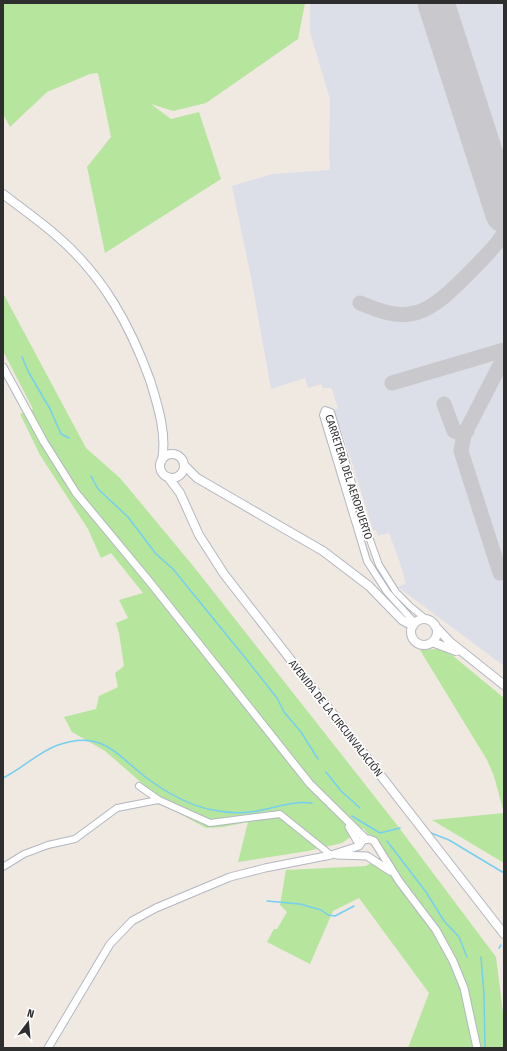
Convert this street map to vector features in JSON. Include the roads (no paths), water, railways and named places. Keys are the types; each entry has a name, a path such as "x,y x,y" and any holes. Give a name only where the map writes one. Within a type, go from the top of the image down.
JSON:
{"main road":[{"path":"3,194 41,222 68,246 94,273 115,304 131,333 153,390 165,438 184,465 197,478 323,551 369,586 399,618 404,628 421,644 432,642 448,647 471,659"},
{"path":"165,438 161,469 180,494"},
{"path":"162,460 171,455 177,456"},
{"path":"180,494 180,475 184,465"},
{"path":"168,477 180,475 197,478"},
{"name":"AVENIDA DE LA CIRCUNVALACIÓN","path":"180,494 199,535 224,574 504,934"},
{"path":"399,618 414,625"},
{"path":"413,637 414,625 420,620 427,620 450,642 504,686"},
{"path":"432,642 436,636 435,626"}],"street":[{"path":"3,367 6,377 47,448 76,493 150,581 276,741 326,801 366,839 371,840 376,846 399,881 436,930 453,961 464,988 477,1048"},
{"name":"CARRETERA DEL AEROPUERTO","path":"414,625 390,596 370,567 323,415 325,410 331,412 367,533 379,565 390,583 407,603 427,620"},
{"path":"334,450 341,447"},
{"path":"347,493 354,491"},
{"path":"359,535 367,533"},
{"path":"139,786 159,800 210,823 280,814 331,855 366,856 375,852 376,846"},
{"path":"3,867 24,854 48,845 75,839 117,808 140,802 159,800"},
{"path":"341,816 359,845 360,852 382,864 399,881"},
{"path":"48,1048 107,949 121,931 132,921 156,908 230,877 265,868 331,855 359,845 366,839"}],"waterway":[{"path":"22,357 29,373 50,409 61,434 69,438"},
{"path":"91,476 98,489 128,517 156,554 173,569 247,660 277,698 284,712 301,732 318,759"},
{"path":"3,778 51,748 73,741 87,740 98,742 108,747 163,789 179,798 205,808 226,812 247,812 295,803 312,803"},
{"path":"326,772 341,791 360,808"},
{"path":"352,816 380,833 400,828"},
{"path":"431,833 449,840 504,873"},
{"path":"387,841 426,892 444,921 459,937 467,957"},
{"path":"267,901 300,904 321,910 328,915 335,916 354,906"},
{"path":"481,957 484,994 485,1048"}]}
